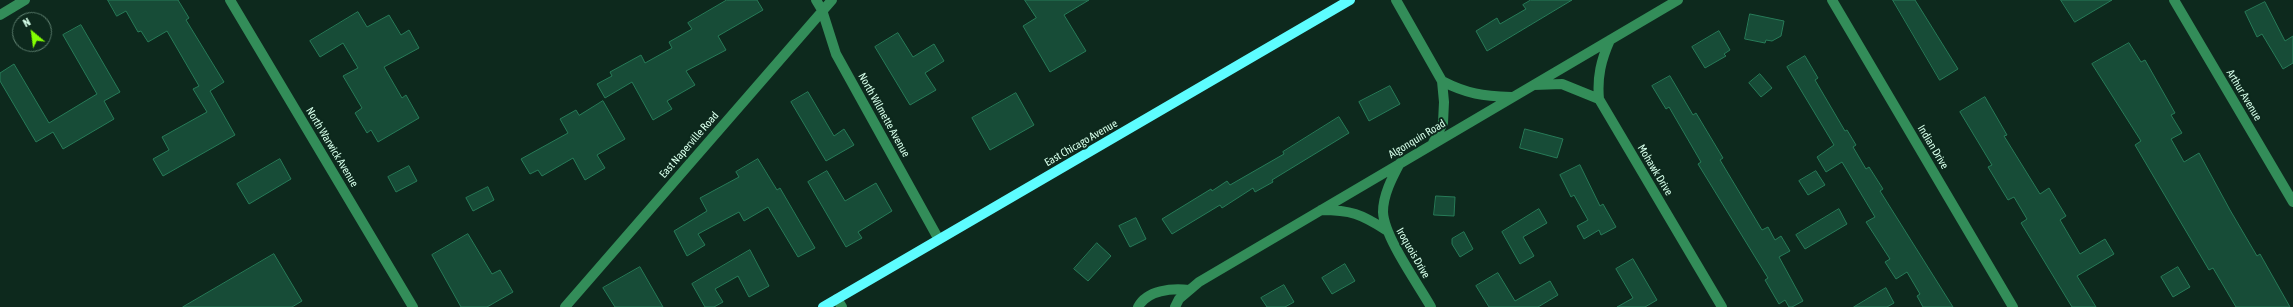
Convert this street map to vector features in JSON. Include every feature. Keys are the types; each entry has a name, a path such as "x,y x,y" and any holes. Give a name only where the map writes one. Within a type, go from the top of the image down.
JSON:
{"main road":[{"name":"East Chicago Avenue","path":"823,307 839,303 938,238 1272,47 1350,0"}],"street":[{"path":"0,15 25,0"},
{"name":"North Warwick Avenue","path":"230,0 413,307"},
{"name":"North Wilmette Avenue","path":"816,0 822,10 836,54 938,238"},
{"name":"East Naperville Road","path":"565,307 832,0"},
{"path":"1396,0 1442,81 1444,102 1443,124 1433,143"},
{"name":"Algonquin Road","path":"1175,307 1178,299 1189,290 1510,97 1678,0"},
{"name":"Indian Drive","path":"1832,0 2014,307"},
{"name":"Arthur Avenue","path":"2174,0 2293,202"},
{"name":"Mohawk Drive","path":"1610,40 1601,61 1598,81 1599,99 1722,307"},
{"path":"1442,81 1460,90 1480,96 1510,97"},
{"path":"1532,85 1562,84 1599,99"},
{"name":"Iroquois Drive","path":"1400,163 1386,196 1383,211 1386,230 1431,307"},
{"path":"1321,210 1346,210 1367,218 1386,230"},
{"path":"1138,307 1141,301 1154,294 1173,288 1189,290"}],"building":[{"path":"108,0 178,0 189,18 186,20 224,82 210,91 235,135 163,176 153,159 169,150 162,137 207,112 193,89 199,86 167,31 148,42 141,31 138,32 126,11 117,16"},
{"path":"727,0 757,0 763,10 718,36 726,50 686,71 695,85 667,101 672,109 653,120 632,82 605,98 597,84 612,76 610,72 641,55 645,63 672,48 669,42 692,29 688,23"},
{"path":"1025,0 1089,0 1064,15 1086,51 1050,72 1023,26 1036,18"},
{"path":"1531,0 1572,0 1487,51 1476,31 1497,18 1500,24 1526,9 1523,5"},
{"path":"1893,0 1915,0 1958,69 1940,80"},
{"path":"2061,0 2112,0 2075,22"},
{"path":"2265,2 2285,41 2293,36 2293,63 2283,69 2262,34 2257,37 2245,12"},
{"path":"358,12 367,27 389,15 401,35 409,30 419,48 384,67 402,98 406,95 419,118 378,142 371,130 367,133 355,113 362,108 343,76 358,68 343,43 320,57 310,41"},
{"path":"1750,14 1784,21 1781,36 1772,41 1766,40 1765,43 1745,39"},
{"path":"81,25 120,92 104,101 114,119 63,149 53,132 36,142 0,81 0,73 14,64 49,123 97,94 63,35"},
{"path":"1719,31 1730,50 1724,54 1726,56 1705,68 1692,47"},
{"path":"898,33 913,57 934,44 944,61 925,73 936,90 910,105 875,47"},
{"path":"2129,43 2141,62 2145,60 2175,113 2171,115 2182,133 2171,139 2184,162 2199,153 2257,256 2260,254 2290,307 2236,307 2213,268 2209,270 2135,145 2141,141 2092,64"},
{"path":"1805,56 1818,78 1815,80 1845,131 1847,130 1856,145 1853,147 1866,169 1869,167 1883,189 1880,191 1953,307 1923,307 1917,296 1920,294 1907,272 1896,279 1885,262 1890,259 1866,222 1875,217 1842,162 1826,172 1817,157 1834,145 1787,67"},
{"path":"1760,74 1772,88 1761,97 1749,83"},
{"path":"1670,76 1693,115 1696,113 1723,158 1720,160 1762,230 1768,227 1775,240 1781,236 1790,251 1779,257 1803,301 1792,307 1789,307 1785,300 1779,304 1765,280 1768,278 1698,164 1701,162 1669,107 1666,109 1652,86"},
{"path":"1390,86 1400,104 1369,121 1359,102"},
{"path":"808,92 834,136 844,129 854,145 826,161 791,102"},
{"path":"1016,93 1034,125 990,150 972,118"},
{"path":"1985,97 2007,135 2004,136 2040,194 2049,188 2066,216 2060,220 2080,254 2105,239 2114,254 2077,276 2096,307 2072,307 2021,223 2027,219 2014,197 2008,200 1988,167 1992,165 1960,112"},
{"path":"603,101 625,139 597,155 605,168 585,180 573,158 542,176 538,170 530,174 521,159 568,133 560,119 576,110 579,115"},
{"path":"1339,117 1349,133 1272,180 1273,182 1255,192 1253,188 1222,208 1220,205 1172,234 1162,219 1211,189 1212,191 1227,181 1230,185 1284,154 1283,152"},
{"path":"1525,129 1563,139 1557,158 1520,148"},
{"path":"280,159 291,179 249,204 237,184"},
{"path":"758,159 777,190 780,188 815,248 798,257 768,207 744,221 739,212 698,234 705,245 687,256 674,231 707,211 700,198 739,177 736,172"},
{"path":"1580,165 1600,206 1603,204 1616,227 1601,235 1599,230 1584,239 1577,226 1588,220 1574,195 1571,197 1560,175"},
{"path":"409,166 417,181 396,192 388,177"},
{"path":"827,171 845,201 876,183 892,211 858,232 862,238 846,247 808,182"},
{"path":"1816,171 1825,185 1808,195 1799,181"},
{"path":"488,187 494,200 473,211 466,198"},
{"path":"1436,196 1455,197 1454,216 1434,215"},
{"path":"1539,209 1547,223 1523,237 1534,256 1520,264 1502,232"},
{"path":"1839,209 1847,224 1805,249 1796,235"},
{"path":"1136,218 1146,239 1130,247 1119,226"},
{"path":"1464,232 1473,249 1460,257 1452,244 1452,239"},
{"path":"468,234 492,274 500,270 513,292 487,307 461,307 432,255"},
{"path":"1097,243 1111,256 1088,281 1074,269"},
{"path":"750,250 769,286 749,297 738,276 715,289 723,302 714,307 705,307 692,284"},
{"path":"274,254 302,301 292,307 183,307"},
{"path":"1633,259 1657,300 1645,307 1617,307 1633,298 1616,269"},
{"path":"1345,264 1355,281 1332,294 1322,278"},
{"path":"640,267 663,307 615,307 603,288"},
{"path":"2178,267 2190,287 2173,297 2161,277"},
{"path":"1498,273 1515,301 1550,281 1558,295 1538,307 1489,307 1476,286"},
{"path":"1284,285 1294,302 1285,307 1267,307 1261,298"},
{"path":"1886,288 1894,303 1887,307 1854,307"}]}
